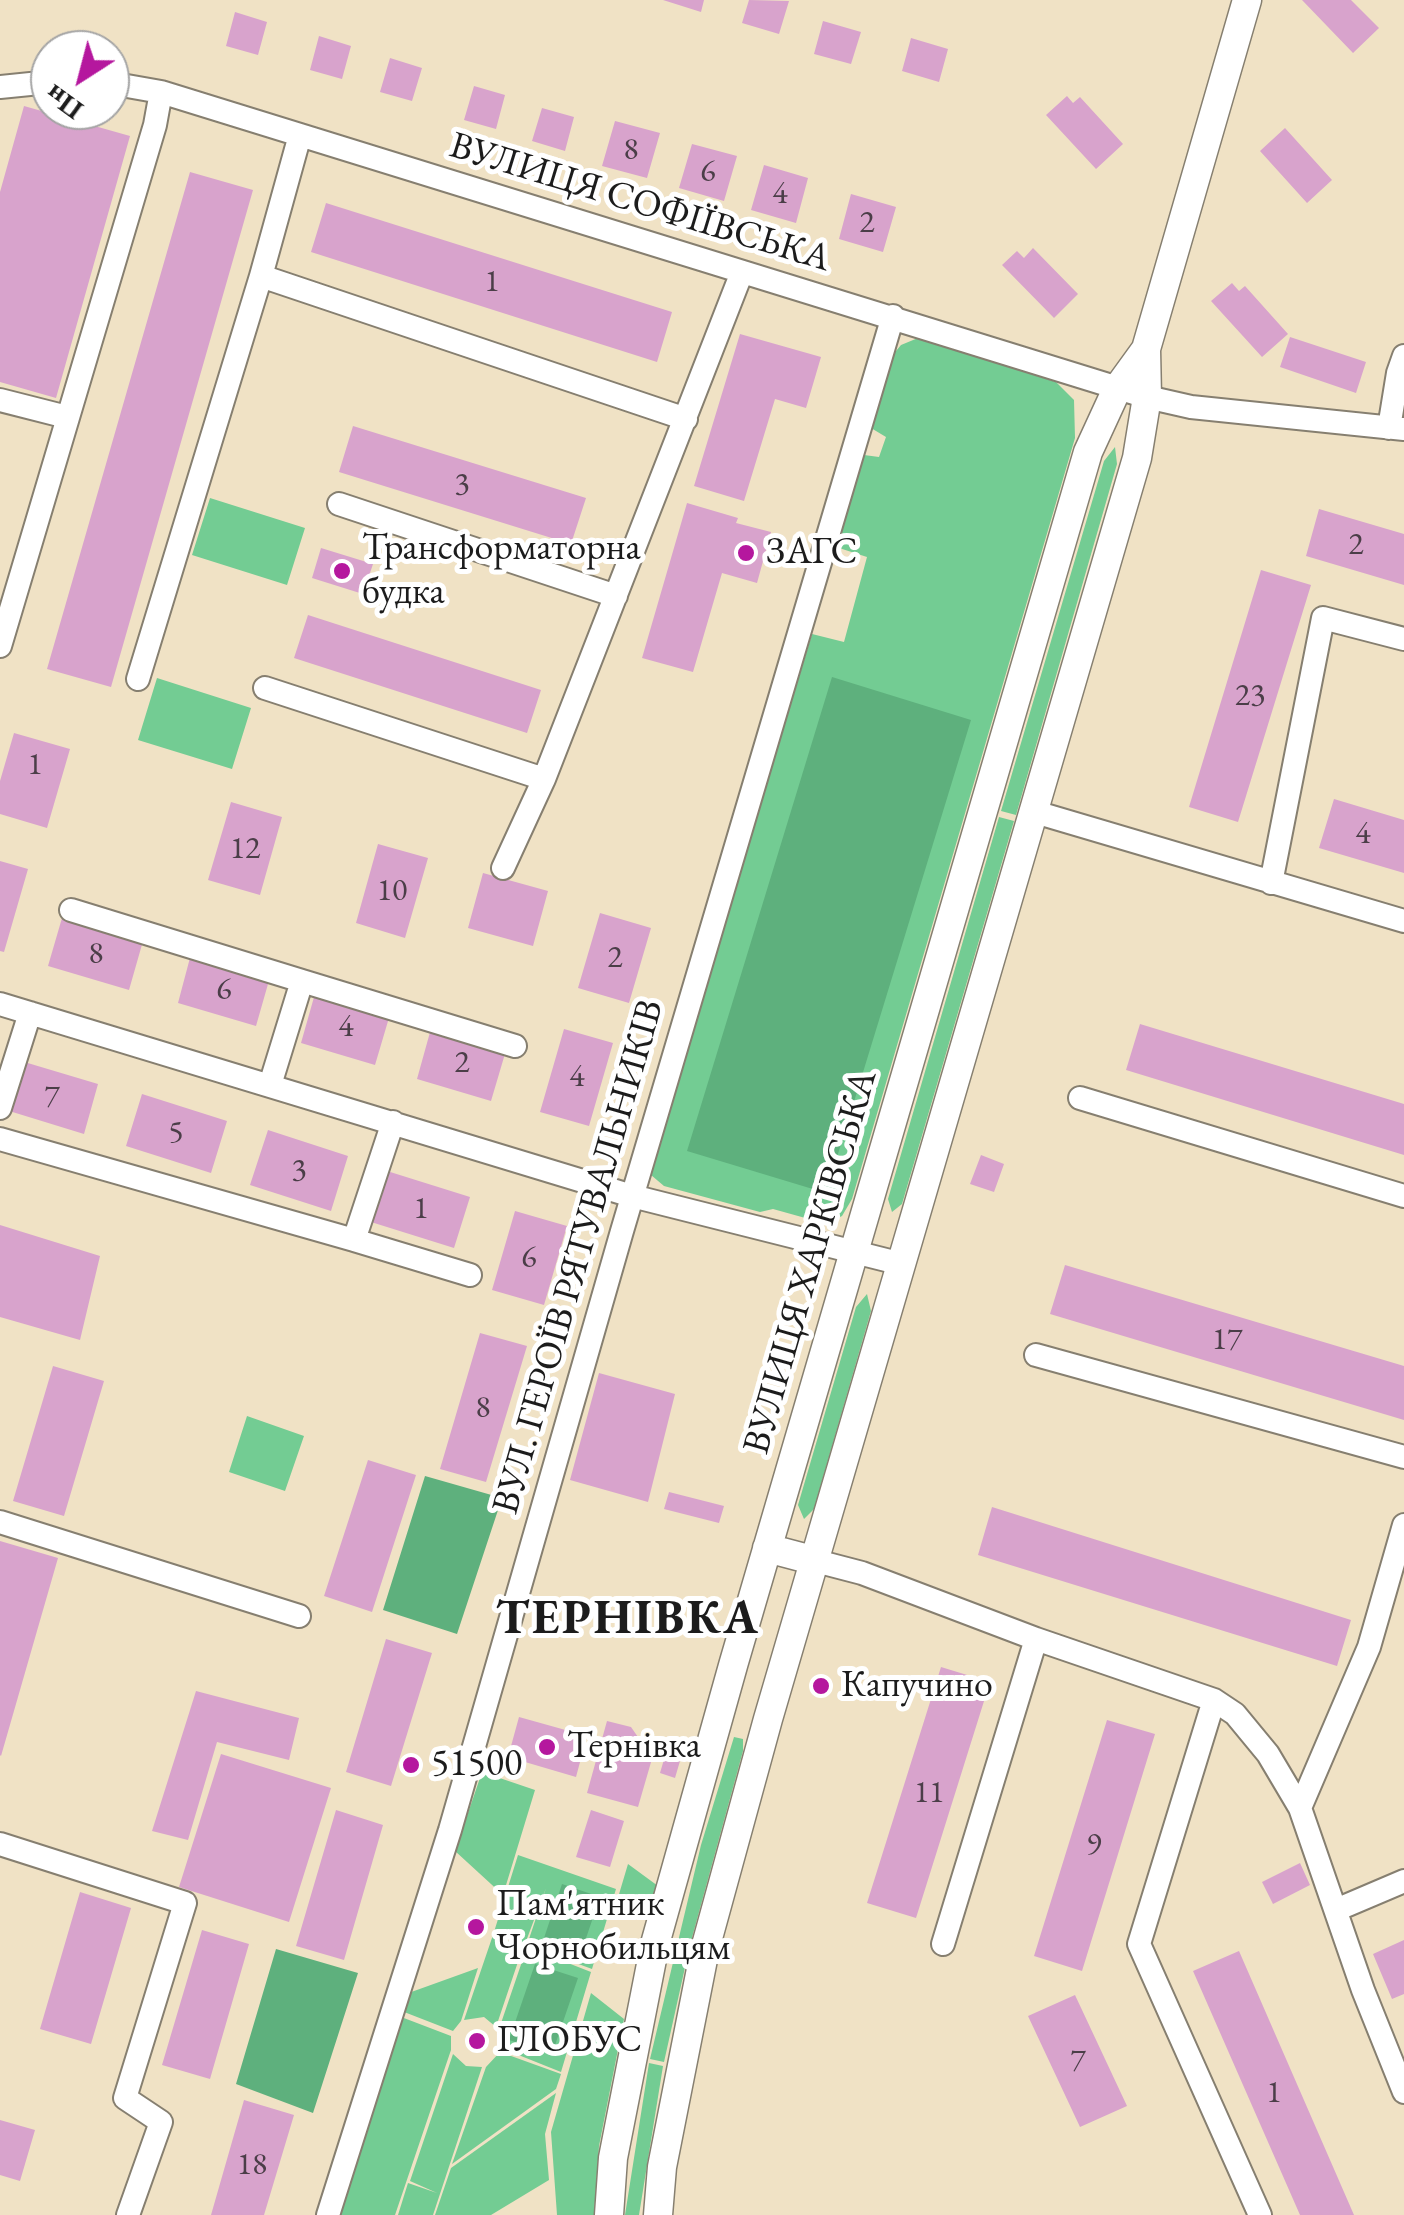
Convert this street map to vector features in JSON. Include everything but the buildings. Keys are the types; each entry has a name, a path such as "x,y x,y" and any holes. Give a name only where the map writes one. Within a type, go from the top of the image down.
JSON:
{"street":[{"name":"ВУЛИЦЯ ХАРКІВСЬКА","path":"658,2215 662,2167 705,1949 763,1738 1137,458 1147,397 1146,349 1247,0"},
{"path":"0,86 30,84"},
{"name":"ВУЛИЦЯ СОФІЇВСЬКА","path":"130,87 161,92 1147,397 1191,407 1396,428"},
{"path":"0,646 150,144 161,92"},
{"path":"138,679 262,276 300,135"},
{"path":"503,868 544,779 742,272"},
{"path":"262,276 686,419"},
{"name":"ВУЛ. ГЕРОЇВ РЯТУВАЛЬНИКІВ","path":"328,2215 450,1830 632,1196 893,316"},
{"name":"ВУЛИЦЯ ХАРКІВСЬКА","path":"609,2215 614,2158 655,1944 767,1548 1088,452 1116,388 1146,349"},
{"path":"1396,428 1398,372 1404,356"},
{"path":"0,400 67,417"},
{"path":"340,504 616,596"},
{"path":"1271,882 1323,618 1404,639"},
{"path":"265,688 544,779"},
{"path":"1036,812 1404,921"},
{"path":"71,910 515,1046"},
{"path":"270,1085 302,981"},
{"path":"0,1004 632,1196 902,1264"},
{"path":"0,1108 30,1012"},
{"path":"1080,1098 1404,1196"},
{"path":"354,1240 393,1122"},
{"path":"0,1139 470,1274"},
{"path":"1036,1355 1404,1457"},
{"path":"0,1522 299,1616"},
{"path":"1300,1808 1369,1647 1404,1525"},
{"path":"767,1548 862,1574 1214,1700 1235,1714 1254,1734 1300,1808 1336,1910 1395,2046 1404,2092"},
{"path":"944,1944 1036,1639"},
{"path":"1214,1700 1138,1944 1260,2215"},
{"path":"717,1724 763,1738"},
{"path":"0,1844 185,1902 124,2098 161,2122 128,2215"},
{"path":"1336,1910 1404,1881"}],"green space":[{"path":"918,338 1056,382 1074,400 1075,438 852,1199 842,1216 816,1221 773,1209 760,1212 664,1186 651,1175 650,1168 812,634 844,642 867,557 836,547 864,455 879,457 886,437 871,428 891,357 901,345"},
{"path":"1115,447 1117,464 1016,815 1001,811 1104,461"},
{"path":"210,498 305,528 287,585 192,555"},
{"path":"832,677 971,720 826,1193 687,1151"},
{"path":"157,678 251,708 232,769 138,740"},
{"path":"999,817 1014,821 902,1204 892,1212 888,1199"},
{"path":"867,1294 871,1311 814,1509 804,1519 798,1505 856,1307"},
{"path":"247,1416 304,1436 285,1491 229,1472"},
{"path":"425,1476 502,1498 457,1634 383,1610"},
{"path":"734,1737 743,1739 743,1751 690,1945 664,2062 650,2059 701,1845"},
{"path":"482,1772 535,1790 503,1895 455,1851"},
{"path":"518,1855 616,1889 592,1969 527,1945 546,1888 525,1944 494,1932"},
{"path":"628,1864 658,1886 655,1896 614,1911"},
{"path":"562,1884 600,1897 582,1950 544,1938"},
{"path":"493,1935 523,1947 496,2027 484,2017 464,2020"},
{"path":"527,1947 591,1972 561,2072 501,2048 499,2029"},
{"path":"276,1949 358,1973 313,2113 236,2084"},
{"path":"535,1964 578,1978 552,2054 509,2040"},
{"path":"478,1968 461,2021 453,2031 399,2010 403,1995"},
{"path":"591,1993 624,2019 599,2146 594,2215 557,2215 551,2132"},
{"path":"396,2015 451,2036 451,2050 395,2215 332,2215"},
{"path":"500,2052 561,2074 556,2089 452,2164 486,2067"},
{"path":"453,2054 466,2066 482,2067 433,2215 398,2215 408,2183 437,2193 410,2181"},
{"path":"649,2063 663,2066 639,2215 625,2215"},
{"path":"556,2093 545,2134 549,2180 491,2215 435,2215 451,2168"}],"place":[{"name":"ЗАГС","path":"746,553"},
{"name":"Трансформаторна будка","path":"342,571"},
{"name":"Капучино","path":"821,1686"},
{"name":"Тернівка","path":"547,1747"},
{"name":"51500","path":"411,1765"},
{"name":"Пам'ятник Чорнобильцям","path":"476,1927"},
{"name":"ГЛОБУС","path":"477,2041"}],"district":[{"name":"ТЕРНІВКА","path":"628,1620"}]}
